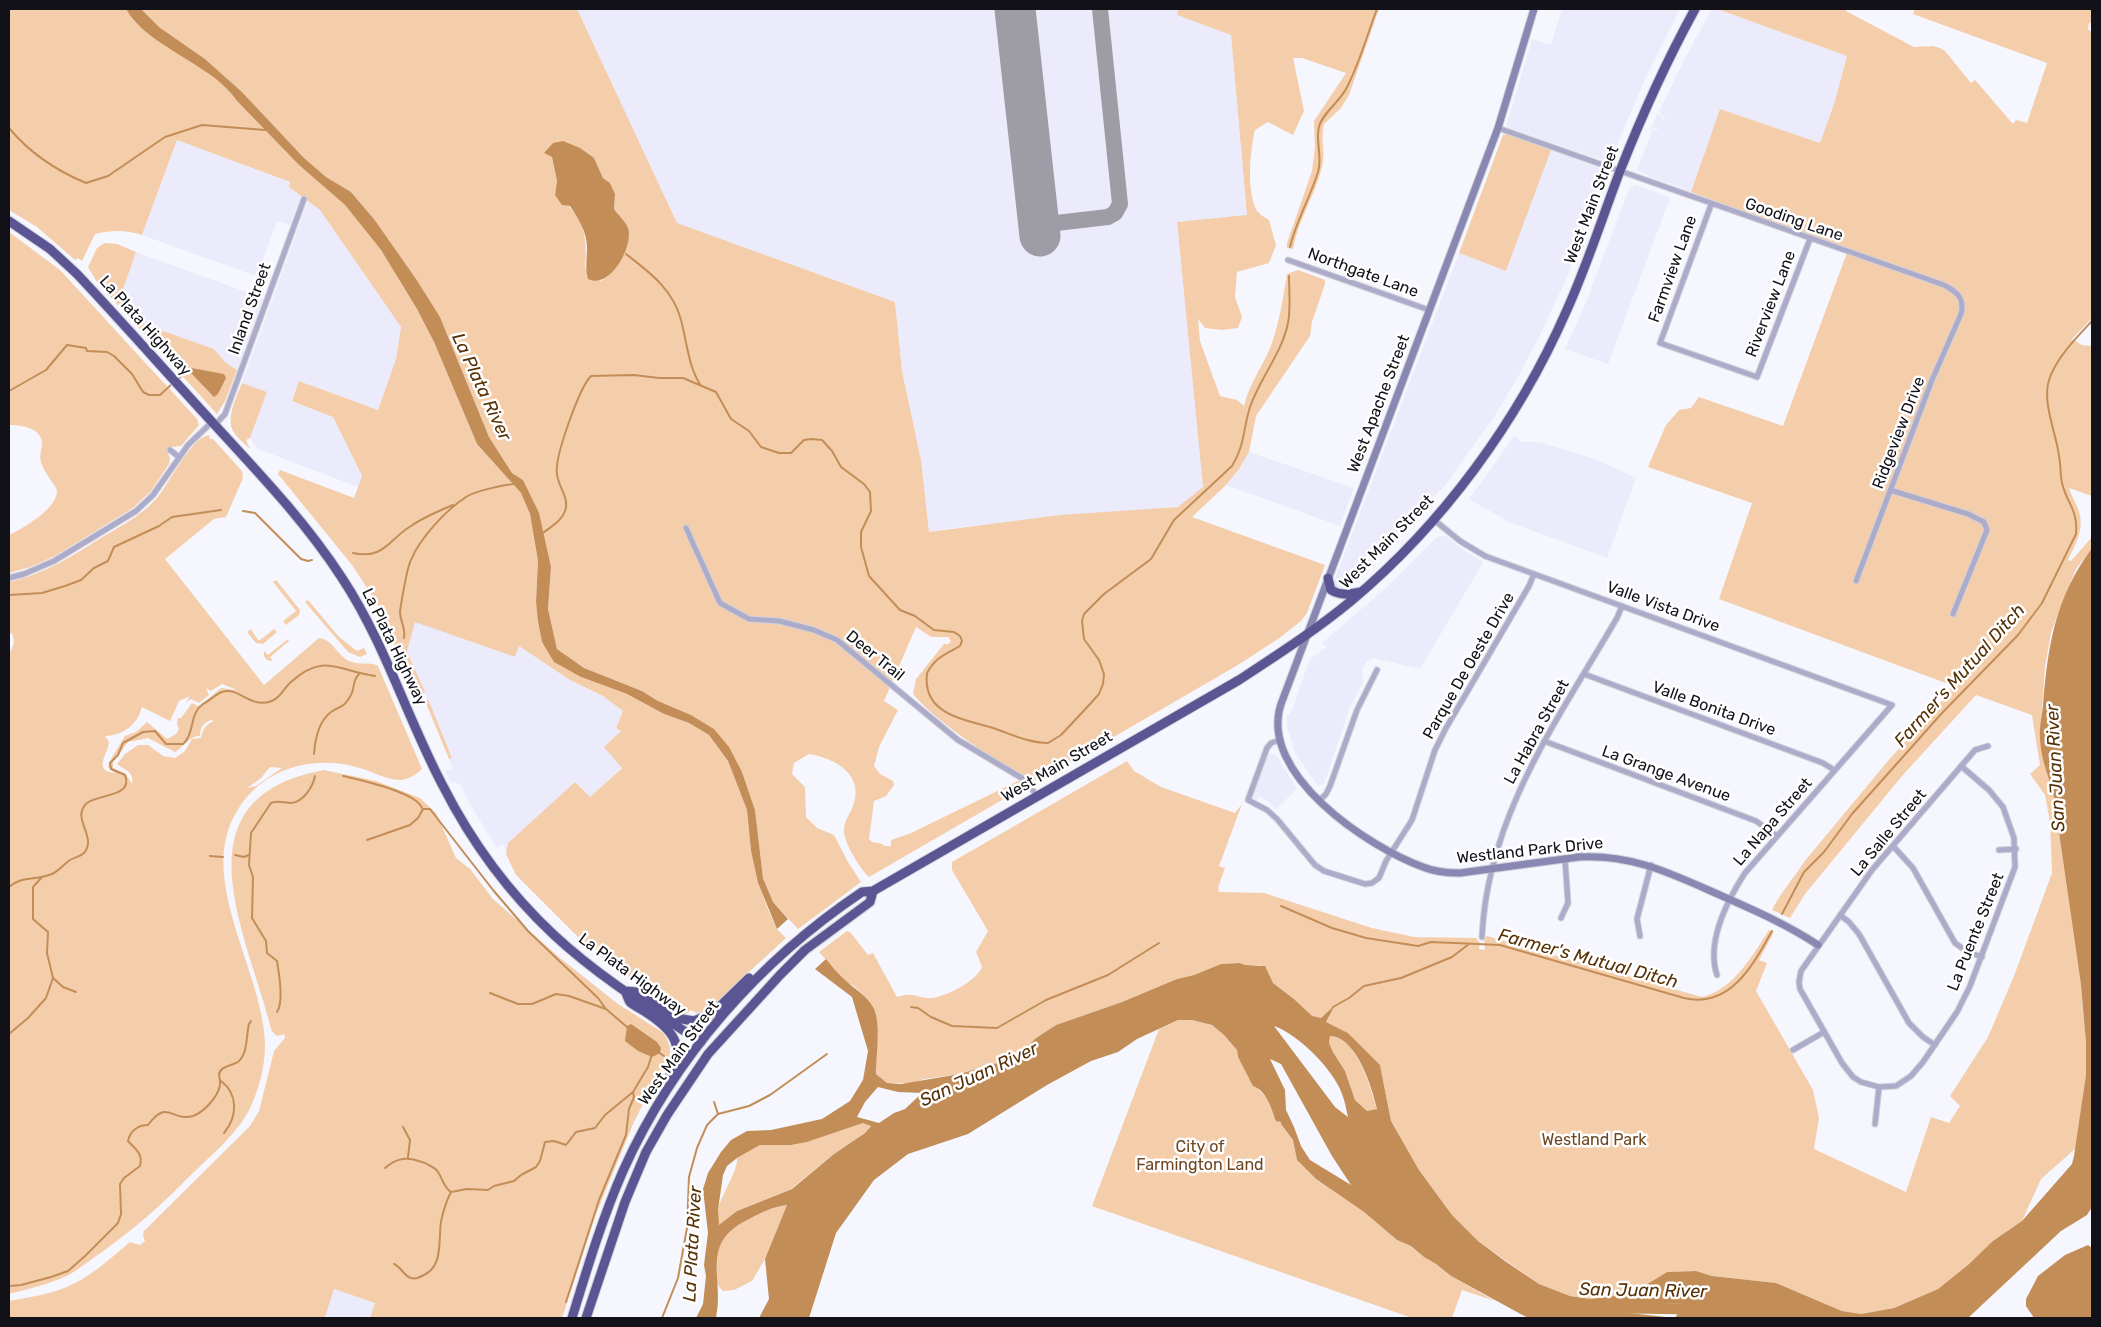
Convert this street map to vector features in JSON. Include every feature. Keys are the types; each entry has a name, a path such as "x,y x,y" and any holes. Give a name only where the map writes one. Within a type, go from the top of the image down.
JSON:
{"highway":[{"name":"West Main Street","path":"572,1318 604,1220 623,1172 643,1130 676,1076 701,1042 744,992 783,953 834,911 862,892 873,891 1239,680 1306,634 1360,592 1396,559 1433,519 1484,456 1516,407 1539,366 1572,300 1652,92 1695,9"},
{"name":"La Plata Highway","path":"9,220 42,243 76,274 302,522 343,580 381,646 442,784 466,827 484,855 523,904 554,935 588,964 701,1042"},
{"path":"1328,578 1331,590 1338,594 1346,595 1360,592"},
{"name":"West Main Street","path":"586,1318 625,1202 653,1140 667,1115 708,1054 746,1011 805,950 870,902 873,891"},
{"path":"643,1130 646,1117 677,1063 678,1049 674,1039 665,1027 630,1002 625,991 637,992 676,1018 688,1021 700,1020 714,1012 774,954 778,952 783,953"},
{"path":"653,1140 655,1130 695,1066 699,1057 701,1042 719,1035 733,1018 746,1011"}],"street":[{"name":"West Apache Street","path":"1280,740 1277,726 1279,710 1498,128 1534,9"},
{"name":"Gooding Lane","path":"1498,128 1944,286 1959,295"},
{"name":"Inland Street","path":"9,578 24,574 54,561 136,511 154,494 179,457 225,414 304,199"},
{"name":"Farmview Lane","path":"1711,204 1660,343 1757,377"},
{"name":"Riverview Lane","path":"1757,377 1810,239"},
{"name":"Northgate Lane","path":"1288,260 1429,310"},
{"name":"Ridgeview Drive","path":"1856,581 1932,380 1961,314 1963,307 1959,295"},
{"path":"170,450 179,457"},
{"path":"1890,490 1968,514 1984,522 1987,530 1953,614"},
{"name":"Valle Vista Drive","path":"1433,519 1472,549 1534,574 1892,705"},
{"name":"Deer Trail","path":"686,528 720,603 749,619 779,621 814,630 837,640 958,740 1025,780 1037,796"},
{"name":"Parque De Oeste Drive","path":"1391,852 1412,820 1435,750 1446,728 1529,586 1534,574"},
{"name":"La Habra Street","path":"1482,937 1484,904 1491,870 1518,791 1544,741 1617,618 1622,606"},
{"path":"1319,801 1326,794 1330,786 1357,710 1377,670"},
{"name":"Valle Bonita Drive","path":"1584,674 1823,763 1834,770"},
{"name":"La Napa Street","path":"1717,975 1714,958 1715,946 1723,913 1745,873 1892,705"},
{"path":"1280,740 1272,743 1267,748 1248,800 1277,819 1315,865 1324,871 1365,884 1372,883 1378,878 1391,852"},
{"name":"Westland Park Drive","path":"1280,740 1295,770 1319,801 1346,824 1391,852 1424,868 1445,873 1491,870 1580,857 1612,857 1651,866 1781,922 1818,945"},
{"name":"La Grange Avenue","path":"1544,741 1747,817 1763,825 1777,836"},
{"name":"La Salle Street","path":"1824,1032 1799,982 1801,971 1872,870 1975,750 1988,746"},
{"name":"La Puente Street","path":"1879,1087 1896,1086 1911,1076 1935,1045 1965,997 2013,876 2016,849 2012,828 2003,806 1989,790 1961,766"},
{"path":"1578,846 1580,857"},
{"path":"1893,846 1913,868 1955,943 1966,951 1982,957"},
{"path":"1999,850 2016,849"},
{"path":"1561,918 1568,903 1565,859"},
{"path":"1640,936 1637,919 1651,866"},
{"path":"1840,915 1859,934 1909,1023 1923,1037 1935,1045"},
{"path":"1792,1050 1824,1032 1848,1072 1861,1082 1879,1087 1875,1124"}],"shaded area":[{"path":"577,9 1178,9 1178,15 1231,35 1247,216 1177,223 1205,504 960,527 929,532 921,460 902,371 895,302 677,223"},
{"path":"1562,9 1680,9 1644,81 1612,157 1606,161 1506,127 1532,39 1551,45"},
{"path":"1712,9 1717,9 1847,56 1835,101 1820,143 1720,109 1691,192 1648,177 1638,171 1638,167 1652,131 1659,129 1654,127 1650,132 1659,110 1659,115 1664,120 1665,118 1661,115 1660,110 1684,60"},
{"path":"177,140 291,183 289,187 301,196 289,227 288,224 277,221 258,273 253,275 142,235"},
{"path":"1551,150 1599,168 1604,175 1566,279 1541,333 1494,417 1446,484 1374,561 1344,588 1335,588 1333,584 1459,253 1506,271"},
{"path":"1635,185 1670,198 1608,364 1565,349 1585,305 1629,189"},
{"path":"308,201 320,210 401,327 396,359 378,410 300,381 292,401 333,416 362,477 358,487 258,449 250,438 267,392 242,383"},
{"path":"136,252 263,298 237,370 225,362 214,349 146,325 120,298"},
{"path":"1515,435 1521,442 1539,442 1595,459 1636,478 1607,558 1509,522 1469,499"},
{"path":"1249,452 1354,488 1340,526 1226,485"},
{"path":"1445,535 1463,550 1483,561 1481,566 1420,669 1373,658 1366,662 1362,669 1363,683 1350,707 1324,784 1318,786 1296,754 1287,728 1287,715 1290,715 1310,659 1327,647 1322,643 1388,586 1436,538"},
{"path":"415,621 514,657 519,646 570,680 603,696 623,711 616,728 621,731 622,767 590,797 575,782 508,843 506,854 503,843 497,848 469,803 460,784 450,781 445,770 453,770 449,759 452,757 407,652"},
{"path":"1270,754 1276,755 1297,789 1276,809 1259,796 1257,802 1252,798 1267,757"},
{"path":"334,1289 375,1303 370,1318 325,1317"}],"green space":[{"path":"9,9 126,9 149,34 197,65 226,88 299,165 345,205 381,250 417,309 434,342 477,444 521,493 530,514 538,561 536,602 542,642 581,677 627,694 664,714 689,723 709,735 728,761 747,810 751,851 758,883 777,929 786,938 710,1008 697,1013 691,1010 685,1015 678,1013 677,1007 674,1009 603,958 598,951 578,937 516,875 506,854 508,843 575,782 590,797 622,768 604,747 621,731 616,728 623,711 603,696 570,680 519,646 515,657 415,622 407,652 425,692 422,694 378,615 380,608 352,565 278,474 280,470 354,498 362,476 333,417 292,401 299,381 378,410 396,359 401,327 320,210 289,187 290,182 177,140 142,235 119,231 95,234 82,261 78,258 75,260 37,227 9,210"},
{"path":"141,9 577,9 677,223 895,302 902,371 921,460 929,532 1060,515 1178,507 1203,487 1177,222 1247,215 1231,35 1177,15 1178,9 1379,9 1349,95 1341,108 1324,124 1322,167 1295,238 1293,249 1287,248 1287,243 1312,171 1315,147 1314,121 1346,73 1302,58 1293,58 1304,111 1293,135 1268,122 1255,130 1251,158 1250,179 1252,199 1257,211 1269,220 1276,245 1269,263 1237,272 1235,297 1242,317 1238,328 1222,330 1205,328 1198,319 1200,341 1220,396 1237,400 1244,406 1249,390 1272,343 1287,274 1298,270 1325,280 1312,322 1310,336 1256,416 1249,452 1239,469 1226,485 1192,517 1325,565 1307,613 1301,621 1278,639 1238,665 1043,778 1036,780 1007,767 971,743 936,716 913,694 916,679 944,644 948,644 951,641 948,637 931,637 916,627 884,701 898,710 879,747 874,766 880,774 893,781 894,785 886,796 874,801 869,839 884,846 891,846 891,840 911,833 1018,781 1020,781 1021,789 869,877 853,856 844,831 856,795 855,785 851,777 838,764 819,756 809,754 794,763 792,774 805,787 806,817 817,828 834,835 861,882 798,929 773,902 763,878 755,810 742,772 714,729 691,715 658,701 642,691 584,668 557,649 548,609 551,567 523,480 512,473 489,437 440,317 374,219 351,192 326,177 304,158 242,92 205,59 159,27","holes":["552,157 594,158 603,178 610,183 615,194 614,209 628,228 617,264 608,276 601,281 585,268 586,245 582,226 578,218 565,202 555,195 557,181"]},
{"name":"Westland Park","path":"1717,9 1847,9 1846,11 1914,47 1933,46 1945,51 1971,83 1975,80 2013,124 2016,120 2027,123 2047,63 1913,14 1915,9 2092,9 2092,22 2089,23 2088,29 2092,33 2092,318 2072,339 2082,345 2092,346 2092,496 2069,488 2080,513 2081,520 2079,534 2068,560 2071,561 2092,537 2092,548 2076,569 2051,633 2045,667 2040,738 2045,767 2053,791 2081,985 2086,1043 2086,1075 2075,1149 2041,1179 2022,1221 1994,1241 1938,1289 1894,1308 1861,1314 1842,1311 1776,1283 1712,1276 1696,1271 1667,1272 1631,1294 1590,1299 1570,1296 1539,1284 1478,1241 1452,1215 1419,1170 1391,1121 1380,1065 1348,1033 1326,1022 1334,1007 1321,1018 1312,1017 1294,999 1273,983 1262,965 1221,964 1194,975 1177,979 1122,1002 1056,1025 1036,1038 1015,1058 999,1064 960,1074 924,1079 914,1083 887,1083 876,1074 874,1010 867,999 855,987 844,980 819,952 847,931 851,933 868,955 873,953 897,997 912,995 932,998 961,987 974,977 982,967 976,952 988,931 952,870 952,862 1127,761 1134,771 1161,787 1235,813 1242,804 1219,866 1225,868 1218,888 1219,892 1264,893 1372,928 1414,937 1476,938 1480,943 1479,949 1485,950 1484,939 1487,936 1702,997 1724,987 1733,979 1749,961 1769,930 1774,932 1759,960 1767,963 1756,991 1813,1090 1819,1118 1814,1149 1906,1192 1931,1117 1949,1123 1960,1106 1950,1096 1988,1037 2014,976 2052,873 2050,822 2045,795 2030,774 2040,765 2032,715 1976,695 1902,776 1805,894 1790,918 1772,910 1804,862 1887,762 1948,694 1951,685 1719,599 1752,503 1648,467 1666,425 1679,410 1691,408 1699,397 1783,426 1848,250 1691,192 1720,109 1820,143 1835,101 1847,56"},
{"path":"1508,134 1551,150 1506,271 1459,253 1503,135"},
{"path":"9,232 60,270 197,419 199,425 181,446 171,447 168,453 170,458 169,464 151,491 133,508 55,556 30,567 9,573 9,535 39,517 52,504 57,490 41,462 42,442 38,433 24,426 9,425"},
{"path":"105,243 117,244 136,252 120,298 146,325 214,349 225,362 237,370 225,401 217,414 97,282 88,267 97,248"},
{"path":"242,383 267,392 250,438 246,440 250,449 236,436 231,425 231,413"},
{"path":"209,435 210,439 213,439 242,471 243,478 226,517 214,519 165,559 264,685 319,638 331,644 343,657 351,662 378,666 422,769 406,779 400,780 361,768 339,764 305,765 274,775 247,797 237,811 226,838 224,866 227,896 262,1016 265,1044 263,1070 252,1104 242,1122 226,1141 160,1205 127,1233 80,1268 66,1276 9,1294 9,655 14,643 13,635 9,632 9,582 22,579 59,563 139,515 157,498 188,452 202,438","holes":["222,684 237,690 221,688 202,704 198,706 192,703 181,718 178,718 177,724 179,729 176,734 167,739 147,722 136,732 125,736 108,767 115,773 104,769 103,761 109,742 105,736 118,734 129,728 137,719 142,707 170,721 179,701 190,696 186,702 191,699 199,703 209,695 206,688 211,691","211,720 214,721 208,724 201,738 192,739 185,751 175,758 163,756 148,745 138,745 125,754 117,764 130,774 133,780 132,784 125,773 113,768 113,762 128,742 148,738 175,752 193,737 200,736 202,726","270,767 282,768 256,786 247,788 261,778"]},
{"path":"276,580 300,610 299,615 286,625 283,621 296,611 273,582"},
{"path":"308,600 339,637 357,651 364,648 367,654 360,657 348,652 305,602"},
{"path":"251,629 258,640 274,629 277,632 263,644 256,643 247,632"},
{"path":"288,639 289,641 270,657 273,661 267,660 264,656 264,651 268,655"},
{"path":"428,699 452,758 449,759 425,701"},
{"path":"324,770 376,781 420,798 436,813 456,858 470,869 493,899 560,958 618,1004 662,1032 668,1042 670,1049 669,1061 633,1124 596,1214 562,1318 370,1318 375,1303 334,1289 325,1317 327,1318 9,1318 9,1301 42,1295 66,1287 96,1270 130,1242 140,1245 145,1241 144,1231 250,1126 259,1111 274,1051 285,1038 284,1034 277,1036 272,1031 238,913 232,875 234,839 248,809 277,785"},
{"name":"City of Farmington Land","path":"1178,1020 1192,1020 1212,1025 1224,1035 1237,1050 1238,1057 1257,1088 1267,1098 1276,1120 1281,1122 1293,1140 1297,1160 1316,1179 1364,1212 1397,1240 1411,1246 1451,1276 1495,1301 1462,1290 1452,1318 1412,1318 1092,1206 1159,1029"},
{"path":"1330,1036 1340,1039 1355,1054 1366,1077 1377,1109 1367,1111 1355,1100 1345,1071 1329,1043"},
{"path":"863,1123 871,1125 865,1133 834,1154 791,1189 737,1211 719,1226 719,1204 735,1169 737,1158 760,1145 791,1145 806,1142"},
{"path":"787,1205 765,1259 752,1281 734,1290 723,1291 719,1285 716,1272 718,1252 723,1239 734,1227 742,1222 771,1209"}],"water":[{"path":"126,9 141,9 159,27 205,59 242,92 304,158 326,177 351,192 374,219 440,317 489,437 512,473 523,480 539,513 551,567 548,609 557,649 584,668 642,691 658,701 691,715 714,729 729,747 742,772 755,810 763,878 773,902 788,919 777,929 758,883 751,851 747,810 728,761 709,735 689,723 664,714 627,694 581,677 554,662 542,642 536,602 538,561 530,514 521,493 477,444 434,342 417,309 381,250 345,205 299,165 226,88 212,76 149,34"},
{"path":"563,141 580,148 594,158 603,178 610,183 615,194 614,209 628,228 629,236 624,255 612,272 596,281 588,279 586,267 587,241 584,231 570,206 562,205 555,195 557,181 552,157 544,153 553,143"},
{"path":"183,368 224,374 226,378 218,394 214,397 192,374 185,372"},
{"path":"2092,548 2092,1207 2087,1215 2061,1231 1968,1318 1675,1318 1528,1318 1451,1276 1411,1246 1397,1240 1364,1212 1316,1179 1297,1160 1293,1140 1281,1122 1276,1121 1265,1096 1258,1088 1253,1086 1238,1057 1237,1050 1224,1035 1212,1025 1192,1020 1178,1020 1137,1039 1118,1052 1091,1061 1047,1085 968,1134 908,1154 874,1180 836,1233 809,1318 759,1318 769,1299 765,1259 787,1205 776,1207 747,1220 732,1229 723,1240 718,1251 718,1303 716,1318 696,1318 703,1304 706,1276 704,1265 708,1233 703,1189 708,1173 721,1152 731,1140 747,1131 771,1130 822,1119 850,1101 863,1080 868,1051 852,997 815,969 826,959 841,977 868,1000 874,1009 878,1032 876,1074 887,1083 901,1084 960,1074 1015,1058 1036,1038 1056,1025 1221,964 1240,963 1265,966 1273,983 1312,1016 1321,1018 1335,1005 1326,1022 1348,1033 1380,1065 1391,1121 1419,1170 1452,1215 1478,1241 1539,1284 1570,1296 1590,1299 1631,1294 1667,1272 1696,1271 1712,1276 1776,1283 1842,1311 1861,1314 1894,1308 1938,1289 1969,1264 1993,1241 2022,1221 2072,1164 2074,1156 2086,1075 2086,1043 2081,985 2053,791 2043,759 2040,726 2051,642 2069,585","holes":["1274,1026 1304,1045 1331,1074 1342,1094 1348,1117 1335,1107","1330,1036 1340,1039 1355,1054 1367,1077 1377,1109 1367,1111 1355,1100 1345,1071 1329,1043","1270,1059 1281,1064 1332,1156 1351,1185 1310,1160 1301,1146 1286,1110 1285,1090","878,1087 898,1092 922,1093 905,1109 894,1113 879,1123 857,1117 865,1102","863,1123 871,1126 865,1133 834,1154 792,1189 737,1211 719,1225 718,1210 723,1175 727,1166 760,1145 791,1145 807,1142","1650,1304 1684,1304 1675,1318 1629,1313"]},
{"path":"631,1024 657,1042 661,1048 660,1053 652,1057 638,1051 625,1041 627,1026"},
{"path":"2088,1245 2092,1248 2092,1318 2034,1318 2026,1306 2026,1299 2038,1276 2065,1255"}],"waterway":[{"path":"1290,247 1318,172 1320,161 1319,127 1352,78 1377,9"},
{"path":"9,128 25,145 44,160 86,183 108,176 165,137 202,125 265,130"},
{"path":"626,254 659,282 672,299 681,320 693,370 701,386"},
{"path":"543,533 559,521 565,511 566,502 558,479 557,465 575,407 591,376 634,375 683,378 716,392 731,419 749,431 761,447 779,453 791,453 804,440 822,440 832,451 841,467 864,484 870,492 871,511 861,532 861,547 869,576 900,610 915,616 934,630 954,632 960,636 962,641 960,646 937,660 927,673 927,687 931,698 947,713 958,718 1027,740 1048,743 1061,735 1091,703 1099,694 1103,684 1104,674 1099,660 1084,639 1082,621 1084,614 1104,594 1151,559 1174,520 1232,466 1242,444 1254,396 1285,334 1289,311 1289,276"},
{"name":"Farmer's Mutual Ditch","path":"1782,914 1804,872 1824,852 1852,814 1942,713 2018,635 2042,603 2076,534 2074,512 2062,483 2060,459 2048,408 2047,389 2052,372 2062,356 2092,321"},
{"path":"9,391 46,370 67,345 86,348 87,351 107,352 114,356 132,374 143,392 149,395 160,395 173,383"},
{"path":"177,380 186,372"},
{"path":"404,638 400,612 406,577 409,564 427,534 442,517 466,497 496,487 514,484"},
{"path":"353,553 372,554 379,551 403,531 432,514 453,505"},
{"path":"9,595 42,593 81,580 94,568 108,561 114,547 159,526 172,517 221,510"},
{"path":"243,511 255,513 301,559 312,560"},
{"path":"9,887 24,879 52,874 70,860 84,853 88,841 81,815 83,809 92,800 120,791 126,782 125,775 111,769 110,763 118,755 123,743 143,732 155,731 166,744 183,744 187,740 199,708 222,692 233,692 255,702 269,702 276,699 291,682 303,673 322,666 332,666 375,676"},
{"path":"314,754 316,737 320,726 331,712 346,702 352,692 355,679 359,674"},
{"path":"277,1012 281,995 277,961 267,953 266,941 252,918 253,877 249,865 251,833 271,803 291,803 300,800 310,789 315,776"},
{"path":"343,776 399,792 418,802 422,808"},
{"path":"367,840 410,825 418,818 423,809 430,809 493,890 528,931 598,998 606,1009"},
{"path":"235,855 244,857 249,855"},
{"path":"210,856 223,857"},
{"path":"9,1034 28,1018 46,998 53,978 47,953 48,932 33,919 33,887 42,877"},
{"name":"Farmer's Mutual Ditch","path":"1281,906 1332,928 1366,938 1418,946 1431,942 1500,945 1684,998 1700,1000 1714,997 1727,991 1738,981 1757,957 1772,931"},
{"name":"Farmer's Mutual Ditch","path":"911,1007 918,1008 931,1017 952,1026 997,1028 1046,1000 1108,975 1159,943"},
{"path":"1333,1007 1349,998 1364,986 1401,978 1452,957 1469,944"},
{"path":"53,978 63,987 76,992"},
{"path":"490,993 518,1004 532,1004 556,994 569,996 606,1009 627,1027"},
{"path":"9,1286 21,1285 68,1271 118,1223 121,1214 120,1184 124,1178 140,1166 141,1162 138,1152 128,1141 131,1134 138,1127 148,1125 160,1113 165,1112 186,1117 193,1116 206,1108 219,1090 220,1071 237,1063 242,1057 251,1021"},
{"path":"658,1052 664,1056"},
{"path":"385,1168 395,1161 404,1159 425,1163 437,1170 451,1192 467,1189 488,1190 494,1186 514,1181 536,1167 540,1161 545,1142 554,1141 566,1145 576,1132 595,1128 605,1115 633,1092 648,1067 652,1054"},
{"name":"Farmer's Mutual Ditch","path":"662,1318 678,1278 687,1228 689,1177 697,1148 707,1125 718,1114 749,1106 770,1095 827,1054"},
{"path":"221,1081 231,1092 234,1106 232,1120 224,1133"},
{"path":"566,1302 599,1200 626,1135 629,1109 634,1097 633,1092"},
{"path":"714,1102 718,1114"},
{"path":"403,1127 410,1140 408,1157"},
{"path":"394,1264 411,1278 419,1277 429,1272 434,1266 439,1253 442,1218 451,1192"},
{"name":"San Juan River","path":"1628,1308 1696,1309"}],"taxiway":[{"path":"1039,225 1108,217 1115,213 1120,204 1100,9"}],"runway":[{"path":"1015,9 1040,236"}],"water label":[{"name":"La Plata River","path":"481,387"},
{"name":"La Plata River","path":"693,1244"}]}
